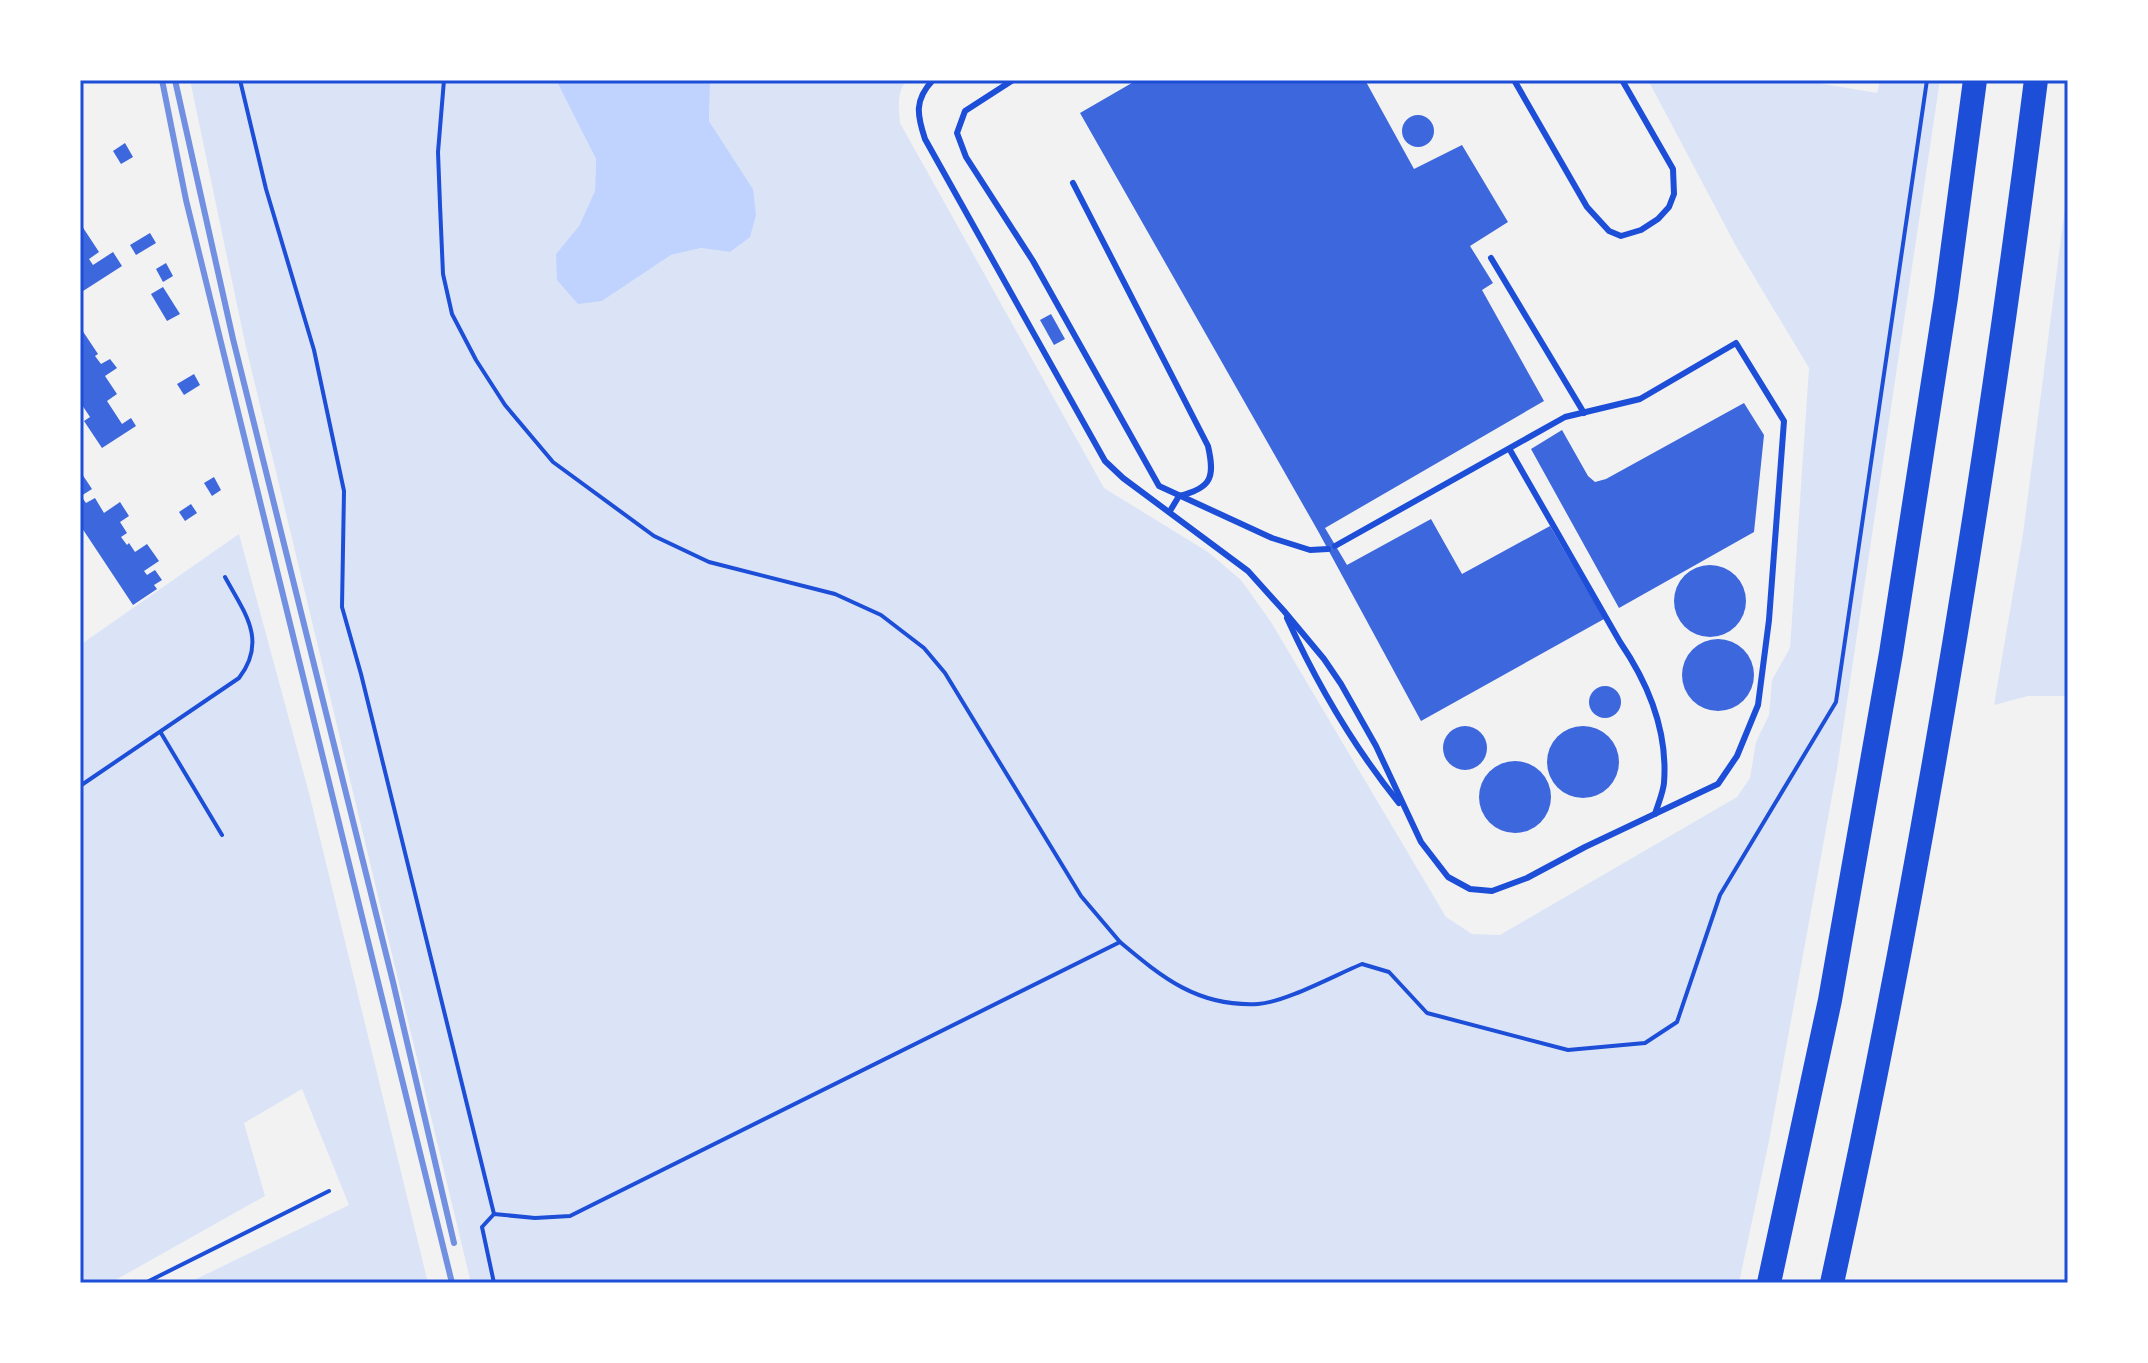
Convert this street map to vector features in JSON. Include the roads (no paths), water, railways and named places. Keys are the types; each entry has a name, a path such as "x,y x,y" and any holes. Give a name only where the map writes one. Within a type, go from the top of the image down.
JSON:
{"highway":[{"path":"1769,1283 1830,1000 1891,653 1944,313 1975,80"},
{"path":"1832,1283 1875,1078 1934,756 1993,396 2036,80"}],"lane":[{"path":"933,80 924,89 917,113 925,139 1105,461 1123,478 1248,571 1284,611 1341,684 1376,746 1421,842 1448,877 1470,889 1492,891 1527,878 1718,784 1737,756 1758,705 1769,620 1784,421 1736,343 1640,399 1565,417 1335,546"},
{"path":"1013,80 965,111 957,133 966,157 1033,261 1159,486 1272,538 1310,550 1328,549"},
{"path":"1514,80 1587,207 1609,231 1621,236 1641,230 1658,219 1669,207 1674,194 1673,169 1622,80"},
{"path":"1073,183 1208,446 1213,466 1210,480 1198,492 1179,496 1170,511"},
{"path":"1491,258 1584,413"},
{"path":"1510,450 1638,669 1654,705 1661,741 1664,784 1655,814"},
{"path":"1284,611 1311,670 1370,767 1405,811"}],"water":[{"path":"556,80 714,80 710,83 709,121 753,189 756,215 750,237 730,252 701,248 671,255 602,301 578,304 557,280 556,254 579,226 595,191 596,159"}],"railway":[{"path":"162,80 186,200 452,1283"},
{"path":"175,80 233,339 393,982 454,1243"}]}
